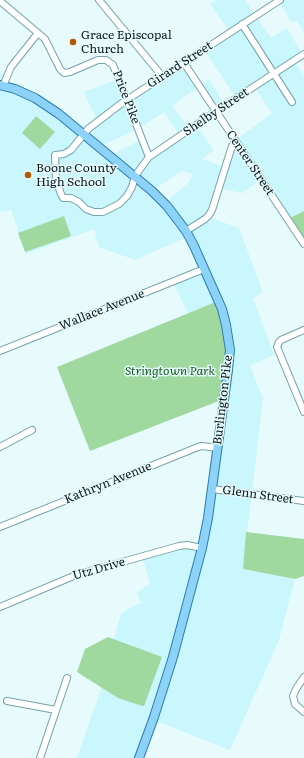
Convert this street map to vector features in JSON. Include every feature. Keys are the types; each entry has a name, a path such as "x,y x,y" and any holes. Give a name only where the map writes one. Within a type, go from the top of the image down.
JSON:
{"main road":[{"name":"Burlington Pike","path":"2,85 24,93 44,104 84,134 167,206 186,230 222,310 226,326 229,342 228,370 218,448 202,548 171,664 139,758"}],"street":[{"path":"99,0 162,76"},
{"name":"Girard Street","path":"63,198 56,180 55,155 71,150 84,134 101,118 162,76 280,0"},
{"path":"0,1 38,33 11,67 2,85"},
{"path":"242,24 292,102"},
{"name":"Price Pike","path":"38,33 47,42 60,69 64,73 70,72 98,60 106,60 113,65 149,157"},
{"name":"Shelby Street","path":"63,198 71,198 79,202 86,209 94,212 103,212 122,201 132,187 134,176 149,157 304,54"},
{"name":"Center Street","path":"184,63 215,112 304,244"},
{"path":"186,230 209,215 232,146 236,141"},
{"name":"Wallace Avenue","path":"0,351 204,269"},
{"path":"304,330 281,340 277,344 277,349 304,412"},
{"path":"0,446 32,430"},
{"name":"Kathryn Avenue","path":"0,527 198,447 218,448"},
{"name":"Glenn Street","path":"212,488 304,501"},
{"name":"Utz Drive","path":"0,607 65,579 84,573 179,546 187,545 202,548"},
{"path":"304,677 296,688 294,696 295,704 304,712"},
{"path":"40,758 67,678"},
{"path":"7,701 56,710"}],"shaded area":[{"path":"216,0 245,0 271,38 287,28 303,55 304,54 304,60 301,56 294,61 304,75 304,211 288,219 261,180 242,193 219,188 208,217 239,228 263,292 253,298 274,355 250,366 263,398 243,569 295,579 279,640 230,750 153,720 139,758 77,758 100,692 121,613 141,603 137,593 150,583 142,556 183,545 202,548 228,370 218,301 188,313 173,282 204,269 189,236 135,260 99,247 94,229 26,254 11,210 0,212 0,73 7,77 4,85 15,89 84,134 97,121 84,92 119,79 126,100 184,63 199,86 172,106 190,129 196,125 214,150 202,159 226,167 235,140 272,113 254,87 236,98 204,49 230,32 210,4","holes":["164,112 180,136 149,157 142,139 110,156 99,147 138,129","182,171 193,174 189,182 165,203 152,191"]},
{"path":"304,0 304,33 297,21 292,23 278,1"},
{"path":"209,79 225,105 215,112 199,86"}],"green space":[{"path":"36,116 55,132 40,149 22,133"},
{"path":"304,211 304,244 288,219"},
{"path":"64,216 71,236 25,252 18,233"},
{"name":"Stringtown Park","path":"218,301 229,342 224,399 90,451 57,367"},
{"path":"246,532 304,539 304,576 295,579 243,569"},
{"path":"108,637 162,657 144,706 118,698 77,672 85,649"}],"place":[{"name":"Grace Episcopal Church","path":"73,42"},
{"name":"Boone County High School","path":"28,175"}]}
